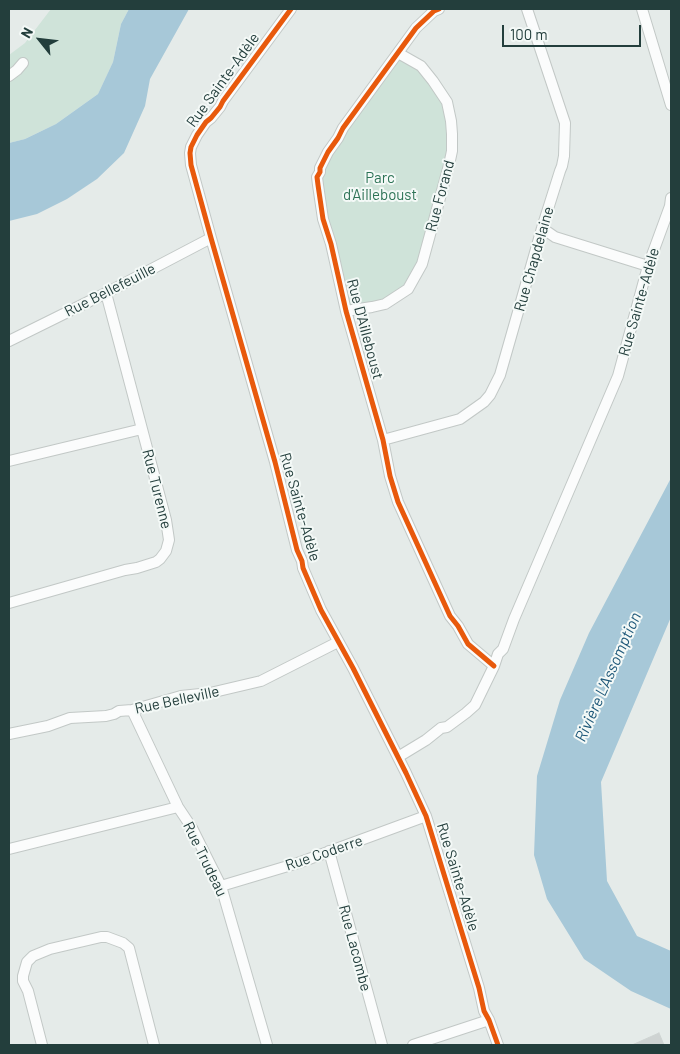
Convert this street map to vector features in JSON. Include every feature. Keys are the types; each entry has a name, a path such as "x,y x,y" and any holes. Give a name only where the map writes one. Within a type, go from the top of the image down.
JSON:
{"street":[{"name":"Rue Sainte-Adèle","path":"291,9 220,107 197,135 191,147 191,164 303,568 321,610 398,756 426,816 479,988 484,1011 498,1045"},
{"name":"Rue D'Ailleboust","path":"439,9 416,28 343,128 328,152 317,177 323,219 398,502 450,616 468,644 494,666"},
{"name":"Rue Chapdelaine","path":"382,440 460,419 484,402 490,395 500,375 564,156 564,134 566,128 527,9"},
{"path":"642,9 671,105"},
{"name":"Rue Forand","path":"346,311 385,304 408,289 422,264 448,171 452,151 452,134 446,102 421,66 398,53"},
{"path":"9,76 23,64"},
{"name":"Rue Sainte-Adèle","path":"398,756 426,740 441,728 447,727 475,705 498,654 503,649 514,619 618,376 648,266 670,206 671,198"},
{"path":"542,228 555,237 648,266"},
{"name":"Rue Bellefeuille","path":"9,341 211,238"},
{"name":"Rue Turenne","path":"9,603 156,562 166,551 169,540 166,520 106,293"},
{"path":"9,461 142,429"},
{"name":"Rue Belleville","path":"9,734 48,726 70,718 106,716 181,696 210,693 261,681 338,642"},
{"name":"Rue Trudeau","path":"132,710 178,807 192,828 221,886 267,1045"},
{"path":"9,849 178,807"},
{"name":"Rue Coderre","path":"221,886 298,863 426,816"},
{"name":"Rue Lacombe","path":"329,851 382,1045"},
{"path":"42,1045 23,976 26,962 33,956 50,949 101,937 107,937 123,943 129,948 154,1045"},
{"path":"413,1045 489,1020"}],"green space":[{"path":"51,9 129,9 121,24 113,62 98,94 56,124 25,139 9,143 9,55 25,43"},
{"name":"Parc d'Ailleboust","path":"398,53 421,66 447,102 452,134 415,279 385,304 346,311 331,244 320,172"}],"water":[{"path":"129,9 189,9 150,79 145,106 124,153 97,179 67,199 37,214 9,221 9,143 25,139 56,124 98,94 113,62 121,24"},
{"name":"Rivière L'Assomption","path":"671,478 671,617 601,782 607,881 637,936 671,951 671,1009 631,991 584,959 547,899 534,855 537,776 560,700 589,633"}],"building":[{"path":"659,1033 664,1045 632,1045"}],"cycle path":[{"path":"291,9 220,107 197,135 191,147 191,165 303,568 321,610 353,668 426,816 479,988 484,1011 498,1045"},
{"path":"439,9 434,11 416,28 343,128 328,152 317,177 323,219 398,502 450,616 468,644 494,666"}]}
